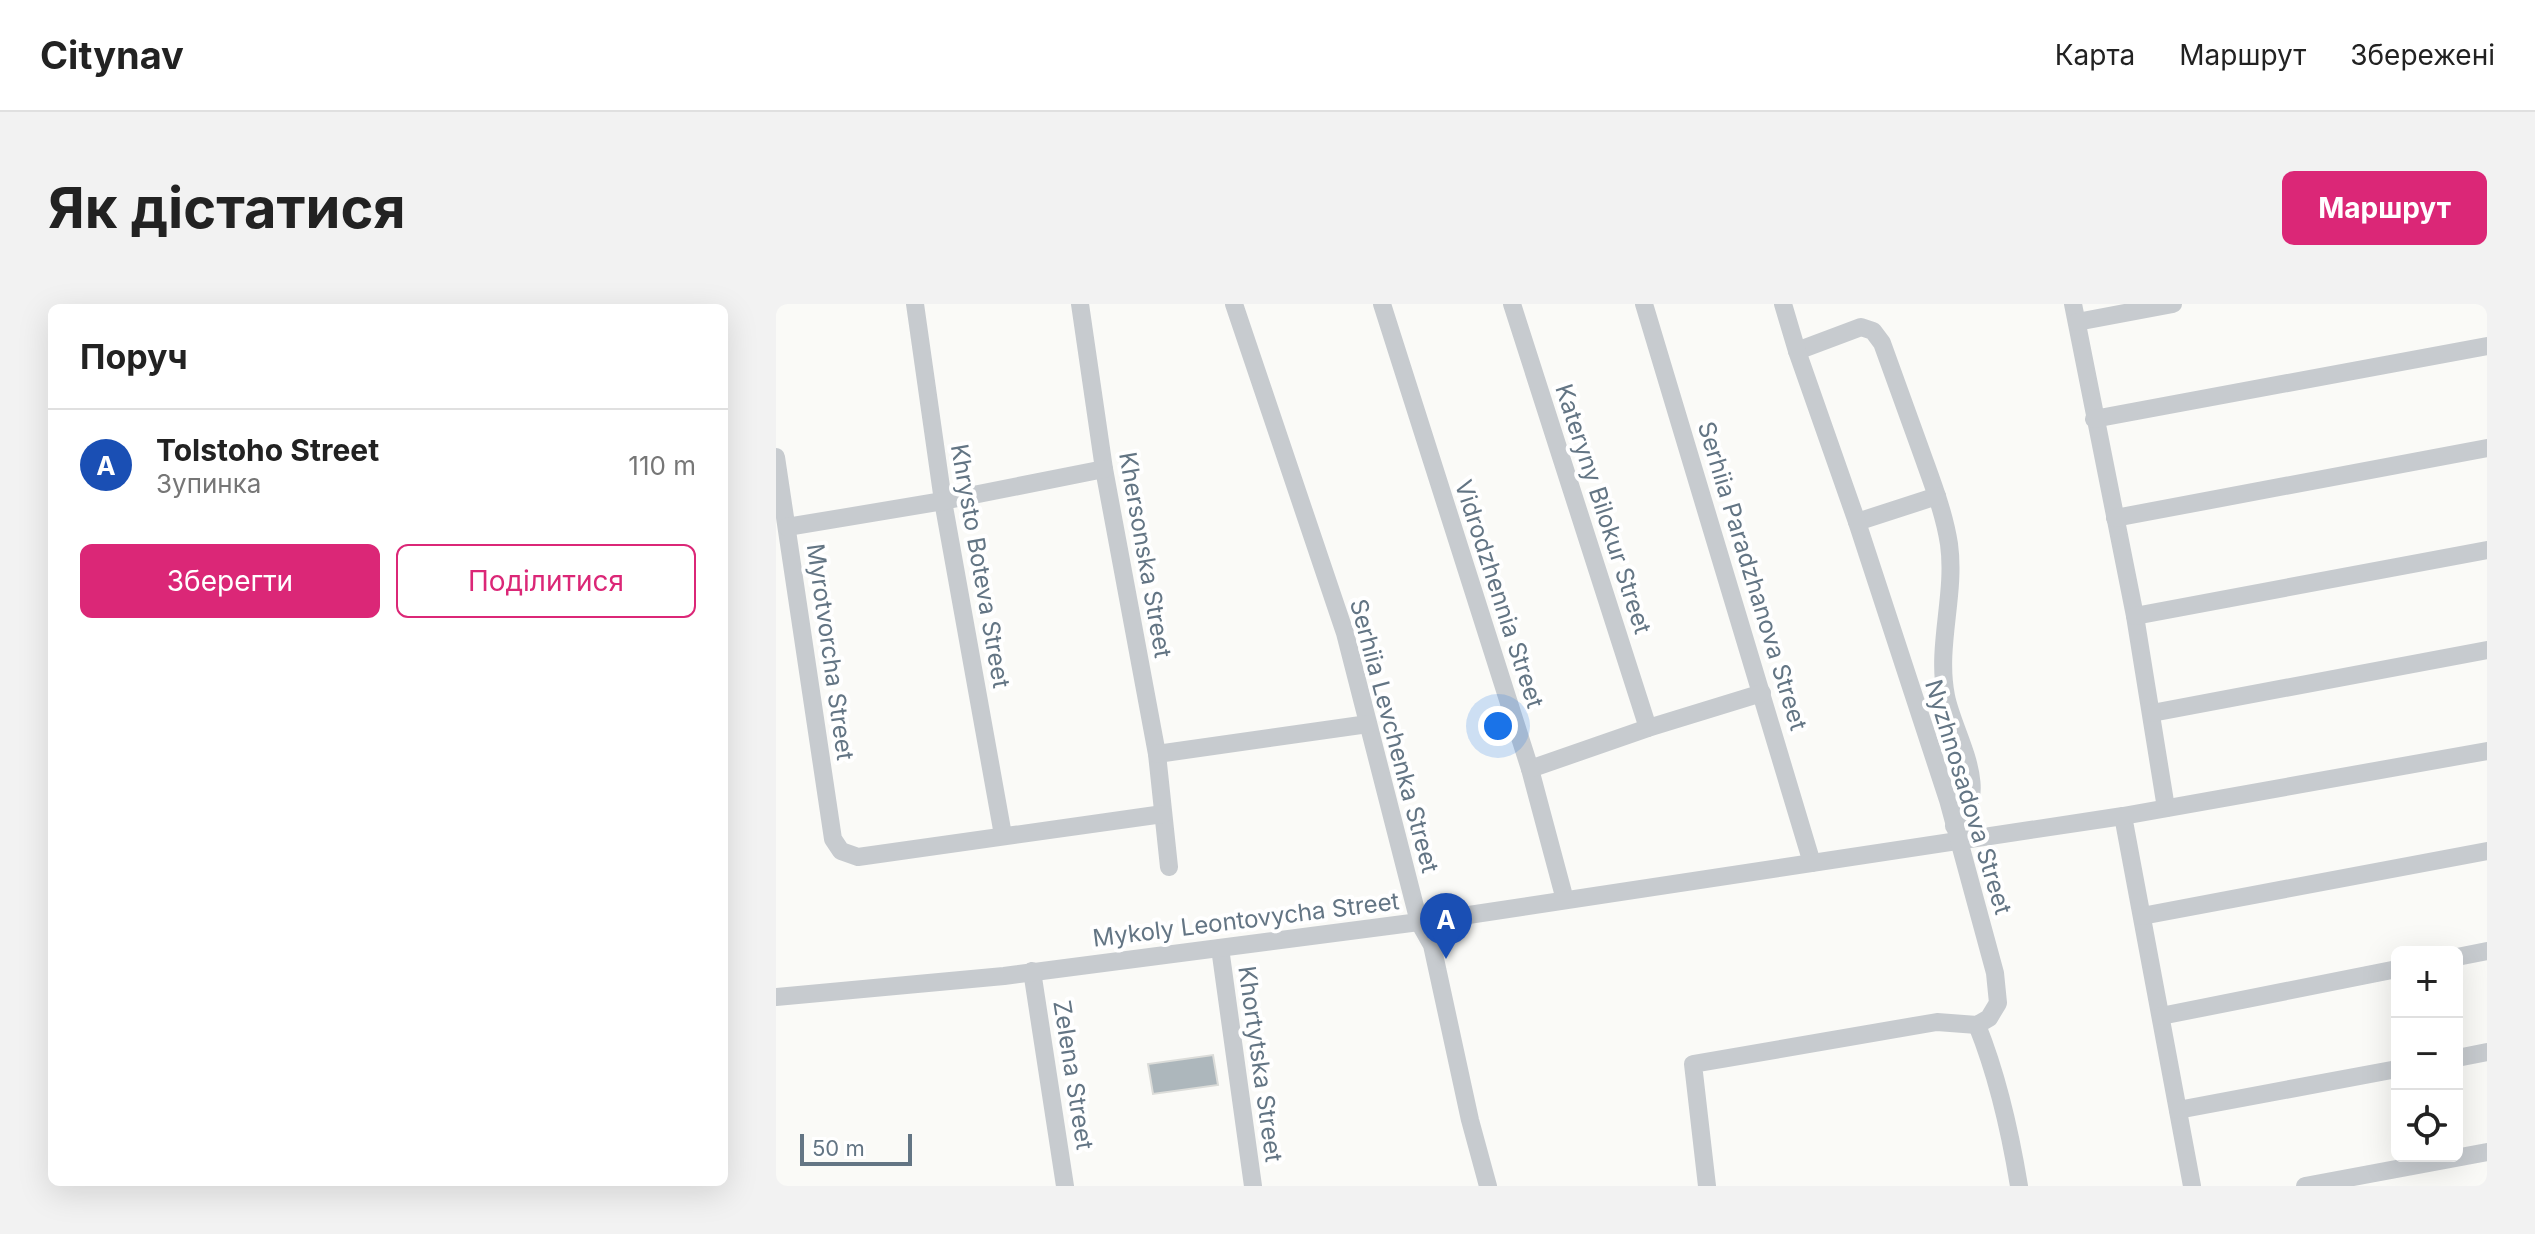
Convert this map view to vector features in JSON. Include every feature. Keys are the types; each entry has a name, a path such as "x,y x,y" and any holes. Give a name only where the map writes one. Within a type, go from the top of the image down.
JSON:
{"street":[{"name":"Khrysto Boteva Street","path":"915,304 943,501 1003,835"},
{"name":"Khersonska Street","path":"1080,304 1104,469 1157,754 1169,867"},
{"name":"Serhiia Levchenka Street","path":"1234,304 1345,633 1419,922 1432,945 1470,1120 1488,1186"},
{"name":"Vidrodzhennia Street","path":"1382,304 1530,769 1565,900"},
{"name":"Kateryny Bilokur Street","path":"1512,304 1648,728"},
{"name":"Serhiia Paradzhanova Street","path":"1644,304 1812,863"},
{"name":"Nyzhnosadova Street","path":"1783,304 1948,800 1995,973 1998,1003 1989,1018 1977,1025"},
{"path":"2166,808 2135,616 2075,313 2173,304"},
{"path":"1797,351 1861,327 1873,331 1882,343 1937,496 1949,544 1951,572 1943,662 1946,696 1969,759 1971,783 1966,813 1956,834"},
{"path":"2094,419 2487,346"},
{"path":"2115,518 2487,448"},
{"name":"Myrotvorcha Street","path":"776,457 833,839 841,851 858,857 1003,835"},
{"path":"787,527 943,501 1104,469"},
{"path":"1857,522 1937,496"},
{"path":"2135,616 2487,550"},
{"path":"2152,713 2487,650"},
{"path":"1530,769 1762,693"},
{"path":"1157,754 1368,724"},
{"name":"Mykoly Leontovycha Street","path":"776,997 1032,971 1419,922 1812,863 1956,834 2123,816 2487,751"},
{"path":"1003,835 1163,814"},
{"path":"2123,816 2192,1186"},
{"path":"2142,916 2487,851"},
{"name":"Khortytska Street","path":"1220,948 1253,1186"},
{"path":"2463,956 2487,951"},
{"path":"2161,1016 2391,970"},
{"name":"Zelena Street","path":"1032,971 1065,1186"},
{"path":"1707,1186 1693,1064 1937,1022 1977,1025 1992,1063 2019,1186"},
{"path":"2463,1057 2487,1052"},
{"path":"2178,1110 2391,1070"},
{"path":"2305,1186 2487,1152"}],"building":[{"path":"1213,1055 1218,1085 1153,1094 1148,1064"}],"place":[{"name":"Tolstoho Street","path":"1446,959"}]}
